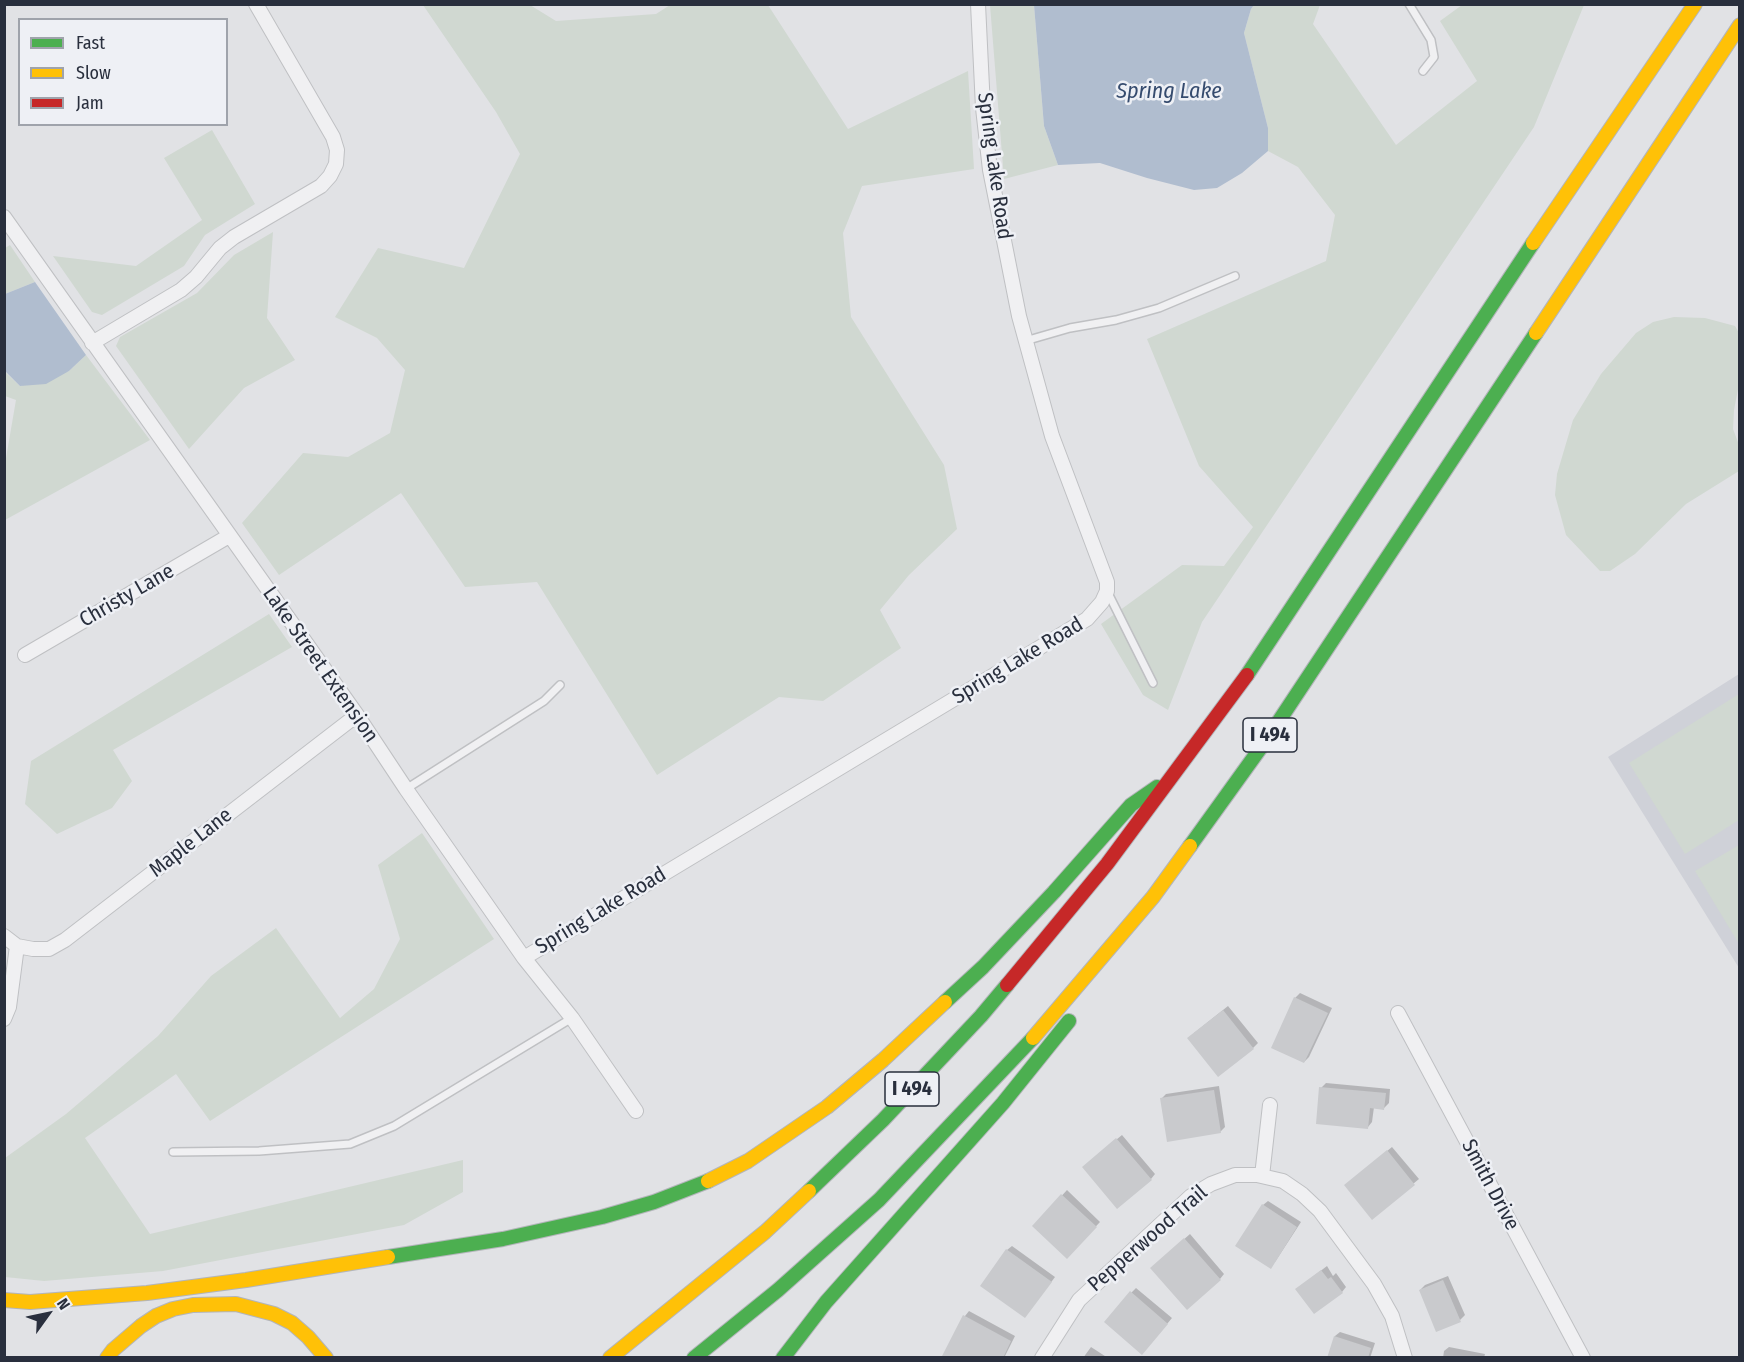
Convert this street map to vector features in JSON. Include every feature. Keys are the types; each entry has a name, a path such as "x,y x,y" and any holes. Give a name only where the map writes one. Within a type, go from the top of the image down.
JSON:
{"highway":[{"name":"I 494","path":"610,1358 765,1232 883,1120 981,1016 1107,864 1249,673 1500,293 1695,4"},
{"name":"I 494","path":"694,1358 778,1290 879,1200 912,1167 1053,1017 1147,904 1190,848 1267,739 1740,25"},
{"path":"4,1300 30,1302 147,1293 246,1280 503,1239 602,1217 654,1202 703,1184 748,1161 788,1135 827,1107 883,1060 983,967 1054,892 1131,805 1171,778"},
{"path":"1089,994 1147,904"},
{"path":"783,1358 798,1335 826,1302 1003,1103 1075,1012"},
{"path":"108,1358 126,1338 156,1316 173,1309 193,1305 226,1304 253,1306 292,1323 326,1358"}],"street":[{"path":"92,343 181,290 196,277 220,248 234,237 321,186 330,176 336,164 337,150 333,137 256,4"},
{"name":"Spring Lake Road","path":"524,958 1087,620 1096,612 1107,591 1107,582 1091,536 1052,436 1025,341 990,170 983,108 978,4"},
{"name":"Lake Street Extension","path":"4,217 357,715 524,958 572,1018 636,1111"},
{"name":"Christy Lane","path":"25,655 229,536"},
{"name":"Maple Lane","path":"17,946 49,949 65,940 357,715"},
{"path":"4,936 17,946 11,996 4,1019"},
{"name":"Smith Drive","path":"1398,1013 1583,1358"},
{"path":"1262,1176 1270,1105"},
{"name":"Pepperwood Trail","path":"1042,1358 1079,1300 1191,1197 1211,1184 1235,1175 1262,1176 1282,1181 1302,1194 1320,1211 1374,1284 1392,1317 1405,1358"}],"lane":[{"path":"1410,4 1431,40 1434,57 1423,71"},
{"path":"1025,341 1070,328 1116,320 1159,308 1235,276"},
{"path":"1107,591 1153,683"},
{"path":"406,789 544,701 560,685"},
{"path":"173,1152 259,1151 350,1144 394,1126 572,1018"}],"shaded area":[{"path":"423,5 530,5 556,21 656,14 670,5 768,5 848,129 968,71 974,169 862,186 843,233 851,317 944,465 957,529 909,575 880,610 901,648 823,701 779,697 657,775 537,582 465,587 401,493 279,575 242,523 303,453 348,457 390,433 405,370 377,338 335,317 378,248 464,268 520,154 496,112"},
{"path":"990,5 1034,5 1044,126 1058,165 1004,179"},
{"path":"1254,5 1320,5 1313,24 1396,145 1477,81 1440,21 1462,5 1584,5 1534,127 1202,622 1168,710 1143,695 1101,624 1182,565 1224,566 1253,527 1199,466 1147,339 1326,261 1335,215 1298,167 1268,151 1268,128 1244,33"},
{"path":"212,130 255,204 205,235 184,266 102,315 92,312 53,256 136,266 202,220 164,158"},
{"path":"273,232 267,318 295,360 244,388 189,449 116,346 120,337 197,293 234,255"},
{"path":"10,245 35,282 5,294 5,248"},
{"path":"1674,317 1705,318 1735,326 1739,333 1739,384 1733,429 1739,445 1739,471 1686,504 1635,554 1610,571 1600,571 1566,535 1555,495 1557,474 1573,420 1601,374 1636,333 1653,322"},
{"path":"86,355 150,440 5,520 5,464 16,400 5,396 4,371 20,386 69,371"},
{"path":"269,614 292,647 113,750 132,781 112,808 57,834 25,804 31,761"},
{"path":"1739,674 1739,968 1608,757"},
{"path":"1739,694 1739,820 1685,854 1629,763"},
{"path":"422,833 494,939 210,1121 176,1074 85,1138 150,1234 463,1160 463,1192 404,1225 163,1271 44,1281 5,1277 5,1158 66,1114 158,1036 211,976 276,928 340,1018 374,989 400,939 378,865"},
{"path":"1739,845 1739,944 1695,871"}],"water":[{"name":"Spring Lake","path":"1034,5 1254,5 1244,33 1268,128 1268,151 1242,173 1217,188 1194,190 1100,163 1058,165 1044,126"},
{"path":"35,282 86,355 69,371 46,384 20,386 5,371 5,294"}],"building":[{"path":"1294,997 1328,1013 1304,1063 1271,1048"},
{"path":"1223,1010 1254,1049 1218,1077 1187,1038"},
{"path":"1319,1087 1386,1093 1384,1110 1370,1108 1368,1129 1316,1124"},
{"path":"1214,1090 1221,1133 1167,1142 1160,1098"},
{"path":"1116,1138 1152,1180 1117,1209 1082,1167"},
{"path":"1387,1150 1415,1185 1372,1220 1344,1185"},
{"path":"1061,1194 1097,1227 1067,1259 1032,1226"},
{"path":"1262,1204 1297,1227 1271,1269 1235,1246"},
{"path":"1184,1238 1221,1280 1187,1310 1150,1268"},
{"path":"1006,1249 1052,1282 1025,1318 980,1286"},
{"path":"1321,1270 1328,1279 1331,1277 1343,1293 1314,1314 1295,1289"},
{"path":"1443,1280 1461,1322 1436,1332 1419,1290"},
{"path":"1130,1291 1168,1324 1142,1355 1104,1322"},
{"path":"963,1315 1011,1341 1003,1358 941,1358"},
{"path":"1334,1336 1371,1348 1368,1358 1327,1358"}],"traffic: fast":[{"path":"1247,675 1533,243"},
{"path":"1190,846 1267,739 1536,333"},
{"path":"945,1002 983,967 1054,892 1131,805 1157,787"},
{"path":"809,1191 883,1120 981,1016 1007,985"},
{"path":"783,1358 826,1302 1003,1103 1069,1021"},
{"path":"694,1358 778,1290 879,1200 1033,1038"},
{"path":"388,1257 503,1239 602,1217 654,1202 708,1181"}],"traffic: slow":[{"path":"1533,243 1695,4"},
{"path":"1536,333 1740,25"},
{"path":"1033,1038 1153,897 1190,846"},
{"path":"708,1181 748,1161 827,1107 883,1060 945,1002"},
{"path":"610,1358 765,1232 809,1191"},
{"path":"4,1300 30,1302 147,1293 388,1257"},
{"path":"107,1358 113,1350 156,1316 173,1309 193,1305 236,1304 274,1314 292,1323 326,1358"}],"traffic: jam":[{"path":"1007,985 1107,864 1247,675"}]}
